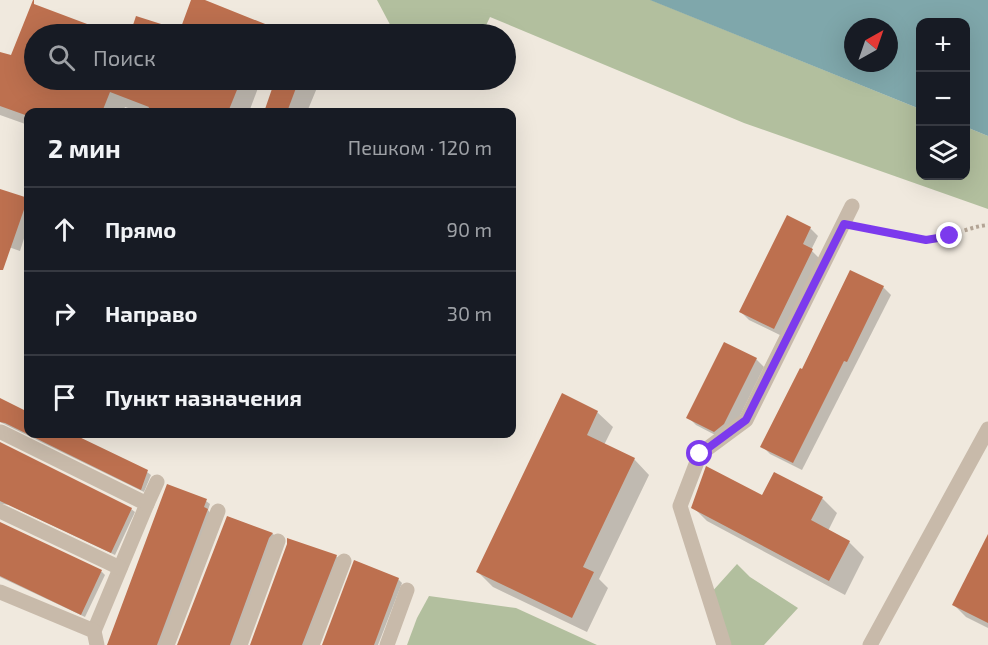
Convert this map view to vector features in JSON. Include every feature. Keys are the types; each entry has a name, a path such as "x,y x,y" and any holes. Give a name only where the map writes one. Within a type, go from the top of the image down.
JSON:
{"lane":[{"path":"724,645 680,506 700,454 746,420 852,206"},
{"path":"870,645 988,429"},
{"path":"1,432 147,504"},
{"path":"0,592 95,638 120,568 157,482"},
{"path":"0,511 120,568"},
{"path":"167,645 218,512"},
{"path":"240,645 278,541"},
{"path":"312,645 344,561"},
{"path":"387,645 407,590"}],"path":[{"path":"844,224 926,240 950,236 975,226 988,225"}],"green space":[{"path":"377,0 651,0 916,107 916,180 970,180 970,129 988,136 988,209 744,123 516,28 516,24 507,24 490,17 487,24 390,24"},
{"path":"737,564 750,577 798,608 764,645 729,645 710,594"},
{"path":"429,596 516,608 597,645 407,645 417,618"}],"water":[{"path":"650,0 988,0 988,136 970,129 970,18 916,18 916,107"}],"building":[{"path":"34,0 34,4 87,24 24,24 24,90 237,90 230,108 149,108 110,92 104,108 24,108 24,115 0,106 0,52 11,55"},
{"path":"191,0 205,0 265,24 182,24"},
{"path":"136,16 161,24 133,24"},
{"path":"272,90 295,90 288,108 265,108"},
{"path":"0,189 24,197 24,210 3,270 0,270"},
{"path":"787,215 811,227 803,244 813,249 774,329 739,312"},
{"path":"850,270 884,286 847,362 844,361 793,463 760,447 800,368 802,369"},
{"path":"724,342 757,358 724,424 714,432 686,418"},
{"path":"562,393 598,411 587,435 635,458 583,567 594,572 572,618 476,572"},
{"path":"0,398 24,410 24,432 0,422"},
{"path":"35,438 81,438 148,470 141,490"},
{"path":"0,442 132,508 111,553 0,501"},
{"path":"706,466 762,495 774,472 823,497 811,520 850,541 829,581 691,508"},
{"path":"167,484 207,499 204,507 208,509 157,645 107,645"},
{"path":"227,516 273,533 269,538 230,645 177,645"},
{"path":"0,522 102,570 81,615 0,576"},
{"path":"988,534 988,623 952,605"},
{"path":"287,538 337,555 302,645 250,645 287,544"},
{"path":"354,560 399,578 374,645 322,645"}],"route":[{"path":"700,454 746,420 844,224 926,240 950,236"}]}
